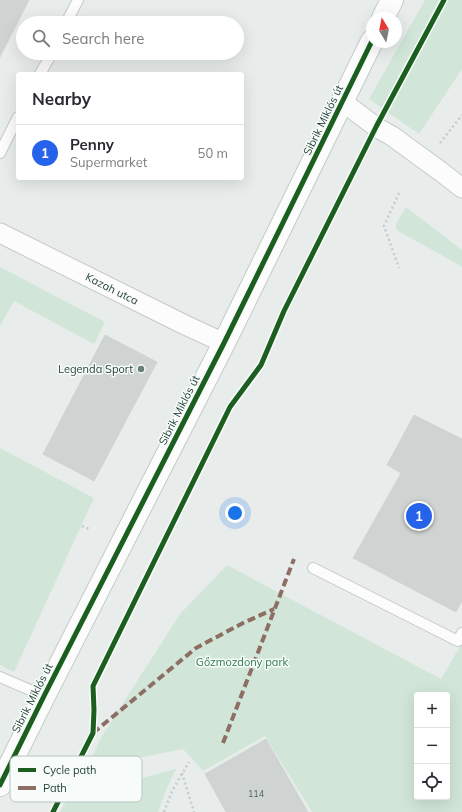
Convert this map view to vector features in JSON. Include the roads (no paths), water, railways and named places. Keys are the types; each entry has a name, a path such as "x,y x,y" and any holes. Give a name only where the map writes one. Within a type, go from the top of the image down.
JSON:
{"street":[{"path":"386,12 392,0"},
{"name":"Sibrik Miklós út","path":"14,756 224,344 369,48"},
{"path":"343,102 366,120 392,136 427,161 462,188"},
{"name":"Kazah utca","path":"0,233 224,344"},
{"name":"Sibrik Miklós út","path":"0,785 10,765"}],"lane":[{"path":"70,16 78,0"},
{"path":"41,72 48,60"},
{"path":"0,153 16,121"},
{"path":"314,568 458,641 462,633"},
{"path":"0,677 44,696"}],"place":[{"name":"Legenda Sport","path":"141,369"},
{"name":"Penny","path":"419,516"}],"park label":[{"name":"Gőzmozdony park","path":"242,662"}]}
